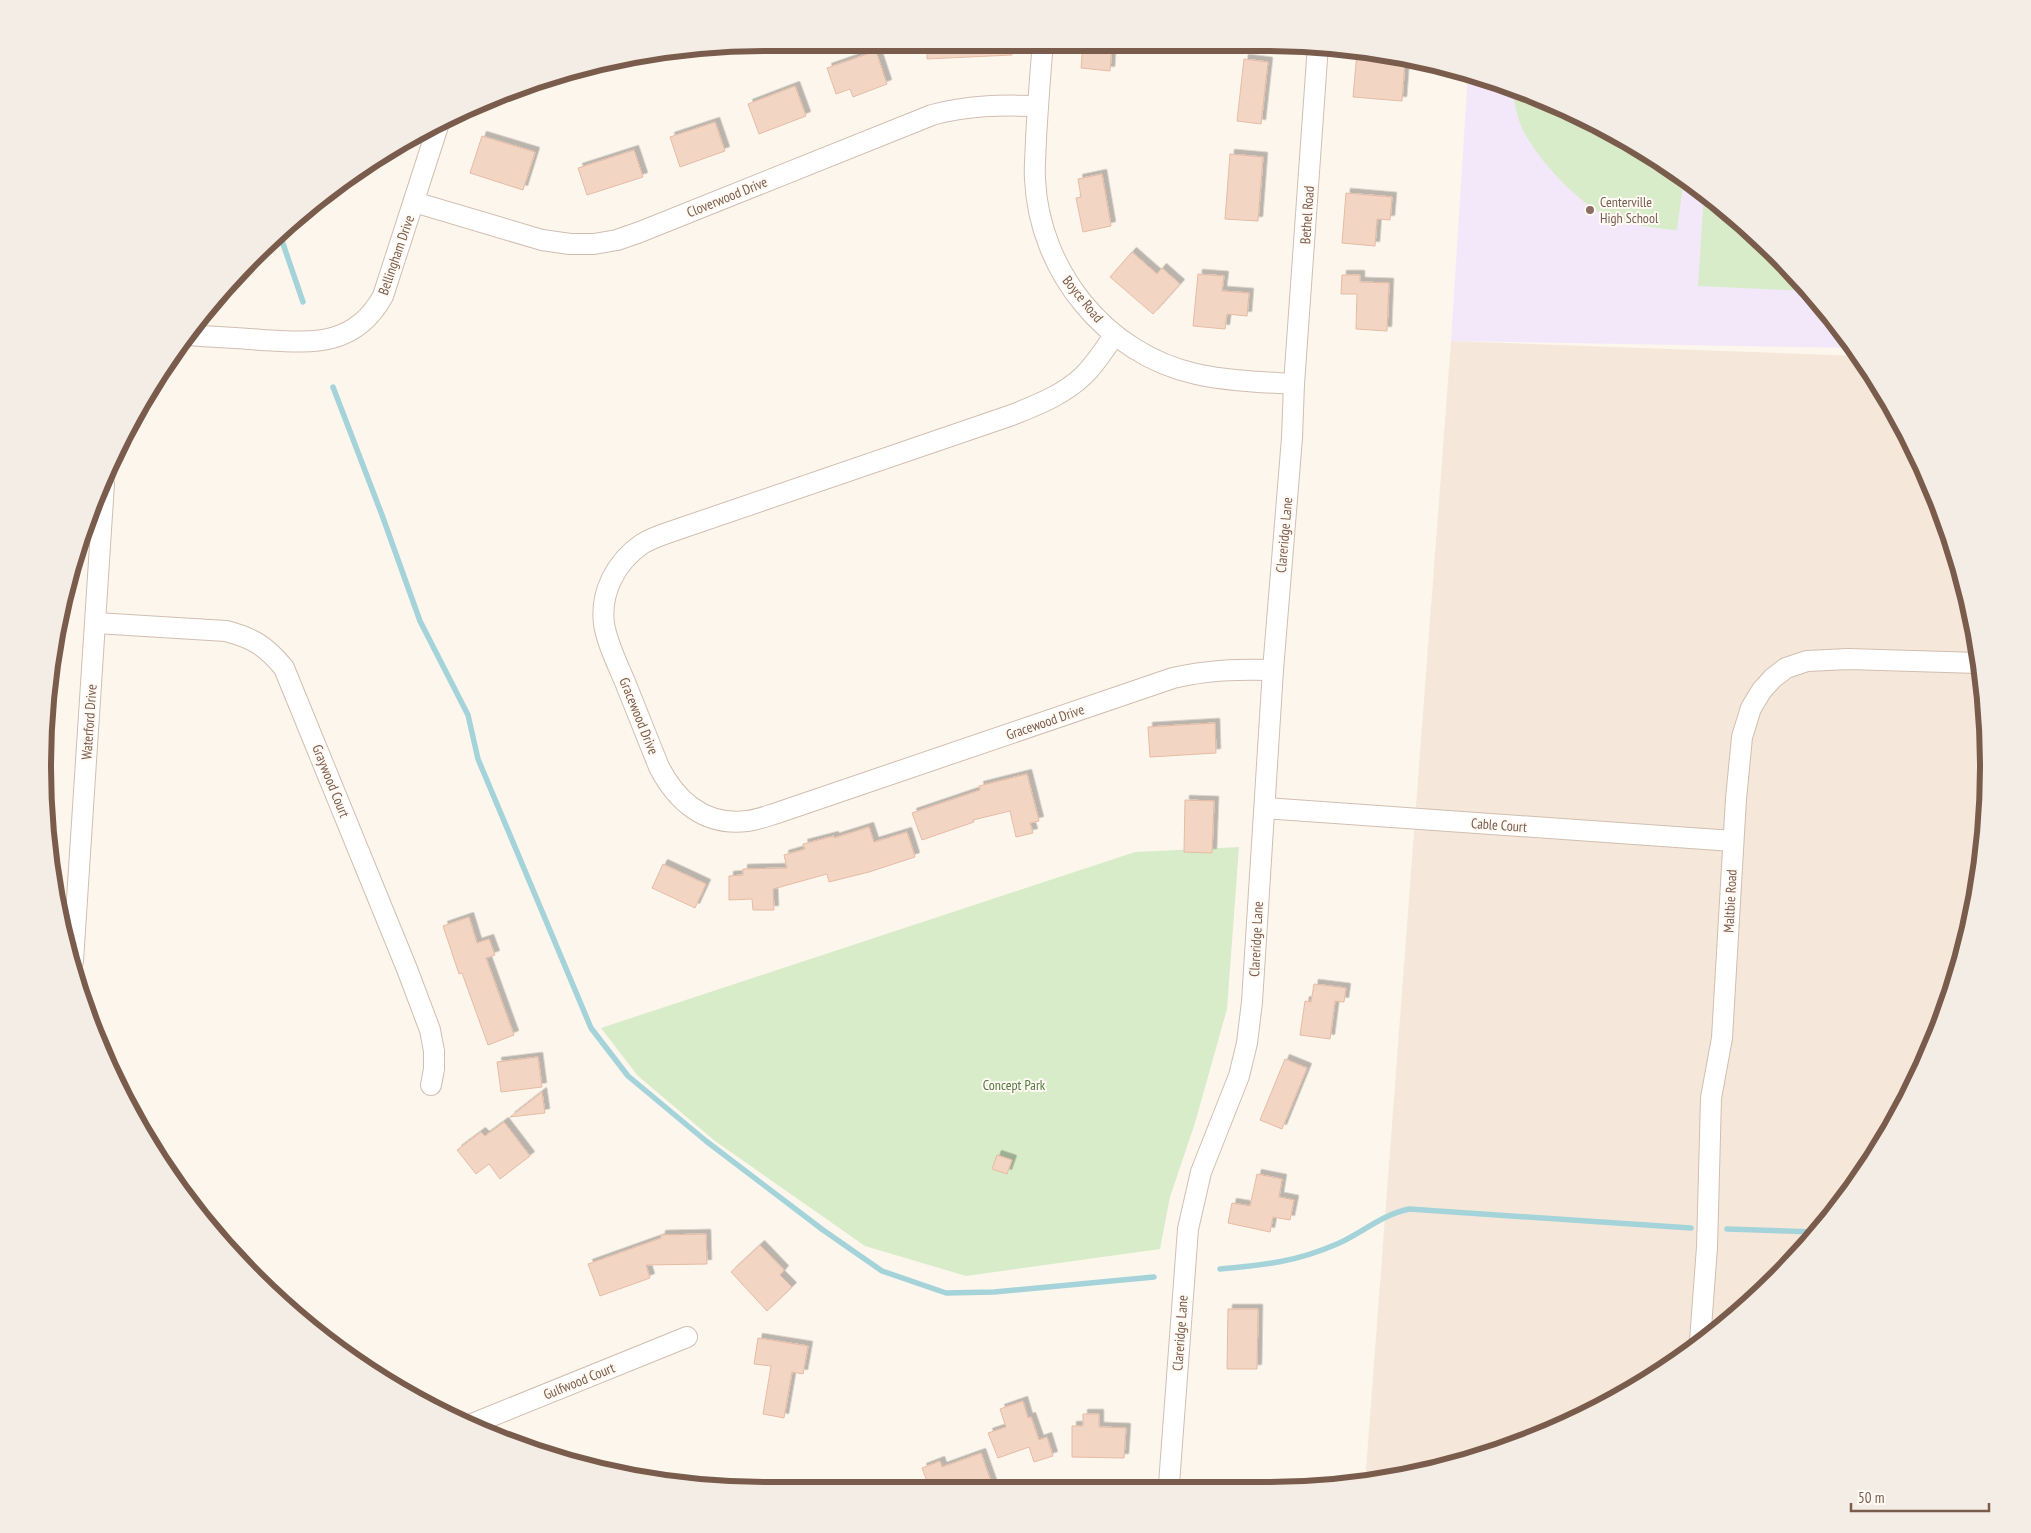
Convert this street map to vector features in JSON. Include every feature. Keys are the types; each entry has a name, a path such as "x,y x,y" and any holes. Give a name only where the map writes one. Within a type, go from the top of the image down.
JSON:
{"street":[{"name":"Boyce Road","path":"1042,51 1034,178 1037,205 1046,238 1056,264 1070,287 1090,312 1114,336 1148,358 1197,374 1235,380 1294,384"},
{"name":"Bethel Road","path":"1294,384 1317,54"},
{"name":"Cloverwood Drive","path":"414,202 542,240 570,244 594,244 618,240 640,232 932,114 956,108 984,105 1038,106"},
{"name":"Bellingham Drive","path":"196,335 310,342 332,339 350,331 364,321 376,309 383,296 436,133"},
{"name":"Gracewood Drive","path":"1114,336 1084,375 1068,388 1044,402 1012,415 670,532 643,543 625,557 616,570 607,592 604,625 659,767 669,786 684,803 698,812 713,818 732,822 748,821 777,814 1173,678 1232,668 1273,670"},
{"name":"Clareridge Lane","path":"1170,1482 1188,1229 1201,1172 1239,1076 1247,1043 1252,1002 1273,670 1292,438 1294,384"},
{"name":"Waterford Drive","path":"74,944 103,501"},
{"name":"Graywood Court","path":"96,623 226,631 243,635 261,644 284,668 404,960 430,1030 434,1051 434,1070 431,1085"},
{"name":"Maltbie Road","path":"1701,1334 1707,1247 1711,1098 1722,1038 1736,799 1744,728 1751,708 1762,690 1773,678 1786,668 1807,661 1848,659 1972,663"},
{"name":"Cable Court","path":"1265,808 1733,842"},
{"name":"Gulfwood Court","path":"479,1421 687,1337"}],"shaded area":[{"name":"Centerville High School","path":"1467,81 1494,89 1581,125 1622,147 1662,172 1700,199 1770,261 1802,295 1844,348 1451,341"},
{"path":"1451,341 1849,356 1884,409 1906,450 1925,493 1942,537 1955,581 1974,673 1980,766 1974,860 1955,952 1942,996 1925,1040 1906,1083 1884,1124 1832,1202 1770,1272 1700,1334 1622,1386 1581,1408 1538,1427 1494,1444 1450,1457 1366,1475"}],"green space":[{"path":"1514,97 1581,125 1622,147 1683,187 1677,230 1624,222 1609,217 1585,203 1551,170 1532,145 1520,124"},
{"path":"1704,202 1736,229 1798,291 1698,286"},
{"name":"Concept Park","path":"1239,847 1227,1009 1195,1123 1170,1197 1160,1249 966,1276 865,1246 715,1141 638,1076 601,1028 1135,852"}],"building":[{"path":"876,51 887,84 853,97 850,89 836,94 827,68"},
{"path":"927,51 1012,51 1012,55 927,59"},
{"path":"1082,51 1111,51 1110,71 1081,68"},
{"path":"1357,57 1405,65 1402,101 1353,97"},
{"path":"1244,59 1268,62 1261,124 1237,121"},
{"path":"795,86 806,116 759,134 748,104"},
{"path":"715,122 725,151 680,167 670,137"},
{"path":"482,136 535,152 523,190 470,173"},
{"path":"634,150 643,177 587,195 578,168"},
{"path":"1230,154 1263,157 1258,221 1225,219"},
{"path":"1102,174 1111,226 1083,232 1076,198 1081,197 1078,179"},
{"path":"1346,193 1392,197 1390,220 1377,219 1375,246 1342,243"},
{"path":"1132,252 1157,274 1162,268 1180,284 1153,314 1110,277"},
{"path":"1198,274 1224,276 1222,291 1249,293 1247,316 1227,314 1225,329 1193,326"},
{"path":"1342,275 1360,275 1360,282 1389,283 1387,331 1356,329 1357,294 1341,294"},
{"path":"1215,723 1216,753 1150,757 1148,727"},
{"path":"1027,774 1039,821 1030,823 1033,833 1016,837 1010,811 973,820 974,822 922,840 912,813 980,790 979,786"},
{"path":"1185,800 1214,801 1212,853 1184,852"},
{"path":"869,827 874,842 907,832 915,857 869,872 829,882 827,874 773,889 774,910 753,910 752,899 729,900 729,876 743,875 743,869 787,868 784,855 805,849 803,844 834,836 834,838"},
{"path":"663,864 706,884 695,908 652,888"},
{"path":"469,917 477,943 489,939 495,955 486,958 514,1035 488,1045 462,973 459,974 443,926"},
{"path":"1314,984 1346,988 1344,1002 1335,1001 1330,1039 1300,1035 1305,1001 1311,1002"},
{"path":"538,1057 542,1087 501,1092 497,1062"},
{"path":"1285,1059 1307,1068 1282,1129 1260,1120"},
{"path":"542,1092 545,1113 510,1117"},
{"path":"504,1122 530,1156 500,1179 489,1164 476,1174 457,1150 481,1132 485,1136"},
{"path":"997,1155 1012,1160 1007,1174 992,1169"},
{"path":"1257,1174 1282,1179 1279,1197 1294,1200 1290,1220 1273,1217 1270,1232 1228,1223 1232,1203 1250,1206"},
{"path":"706,1234 707,1264 646,1265 650,1278 600,1296 588,1264 661,1238 661,1235"},
{"path":"760,1245 784,1270 780,1275 792,1287 767,1311 731,1272"},
{"path":"1228,1309 1258,1309 1257,1369 1227,1369"},
{"path":"758,1338 808,1346 803,1374 792,1372 784,1418 763,1414 771,1366 754,1364"},
{"path":"1023,1401 1028,1418 1031,1417 1039,1440 1047,1437 1053,1456 1034,1462 1029,1447 998,1458 988,1433 1006,1427 1000,1409"},
{"path":"1083,1414 1099,1414 1099,1427 1126,1428 1124,1458 1072,1457 1072,1426 1083,1426"},
{"path":"981,1453 991,1482 927,1482 922,1468 940,1461 942,1467"}],"waterway":[{"path":"282,241 303,302"},
{"path":"333,387 420,621 468,715 478,759 591,1028 628,1076 706,1141 823,1230 882,1271 946,1293 994,1292 1154,1277"},
{"path":"1220,1269 1266,1264 1308,1255 1346,1240 1389,1215 1409,1209 1691,1228"},
{"path":"1727,1229 1807,1232"}],"place":[{"name":"Centerville High School","path":"1590,210"}]}
